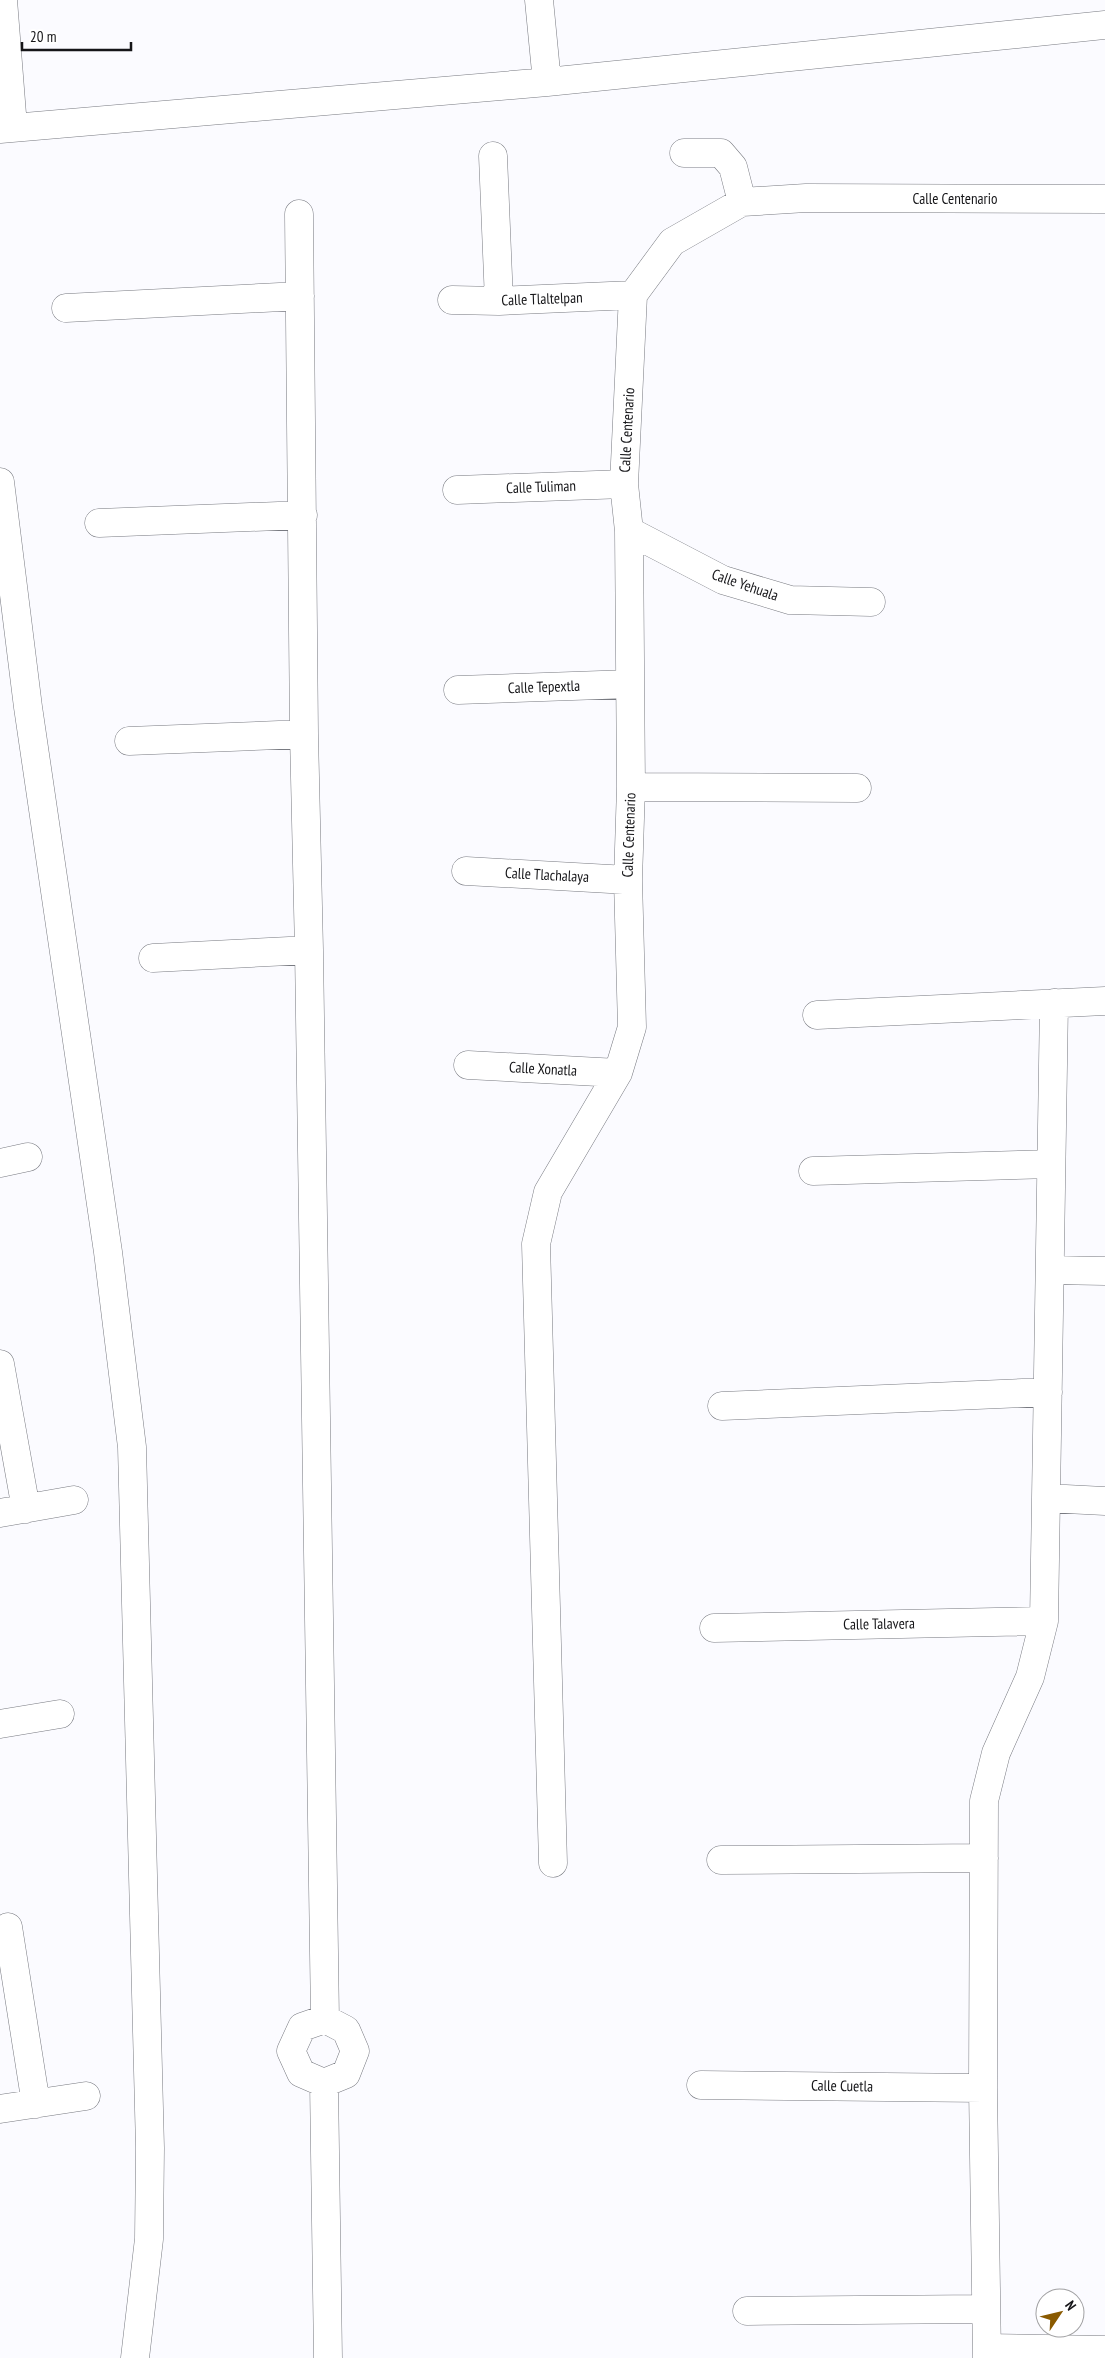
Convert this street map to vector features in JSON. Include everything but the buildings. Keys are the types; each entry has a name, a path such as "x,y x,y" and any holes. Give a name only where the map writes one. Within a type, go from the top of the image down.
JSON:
{"street":[{"path":"3,0 7,128 548,82 1105,25"},
{"path":"539,0 548,82"},
{"path":"684,153 721,154 733,167 742,202"},
{"path":"493,156 499,301"},
{"name":"Calle Centenario","path":"553,1863 536,1244 548,1192 618,1073 632,1027 628,880 631,787 629,531 624,484 633,295 672,242 742,202 806,198 1105,199"},
{"path":"299,214 304,734 325,2019"},
{"name":"Calle Tlaltelpan","path":"452,300 499,301 633,295"},
{"path":"66,308 300,296"},
{"path":"0,482 28,707 108,1252 132,1447 150,2148 149,2239 135,2358"},
{"name":"Calle Tuliman","path":"457,490 624,484"},
{"path":"99,523 303,516"},
{"name":"Calle Yehuala","path":"629,531 723,580 790,600 871,602"},
{"name":"Calle Tepextla","path":"458,690 630,684"},
{"path":"129,741 304,734"},
{"path":"631,787 856,788"},
{"name":"Calle Tlachalaya","path":"466,871 628,880"},
{"path":"153,958 309,950"},
{"path":"817,1015 1105,1001"},
{"path":"1054,1003 1044,1621 1030,1678 996,1753 984,1801 983,2088 985,2309 987,2353 1105,2350"},
{"name":"Calle Xonatla","path":"468,1065 618,1073"},
{"path":"0,1162 28,1157"},
{"path":"813,1171 1051,1164"},
{"path":"1050,1270 1105,1271"},
{"path":"0,1364 13,1511 74,1500"},
{"path":"722,1406 1048,1392"},
{"path":"1046,1498 1105,1501"},
{"name":"Calle Talavera","path":"714,1628 1044,1621"},
{"path":"0,1724 60,1714"},
{"path":"721,1860 984,1858"},
{"path":"8,1927 36,2104"},
{"path":"325,2019 346,2030 355,2051 346,2074 324,2083 301,2073 291,2051 302,2028 325,2019"},
{"path":"324,2083 328,2358"},
{"name":"Calle Cuetla","path":"701,2085 983,2088"},
{"path":"0,2109 86,2096"},
{"path":"747,2311 985,2309"}]}
